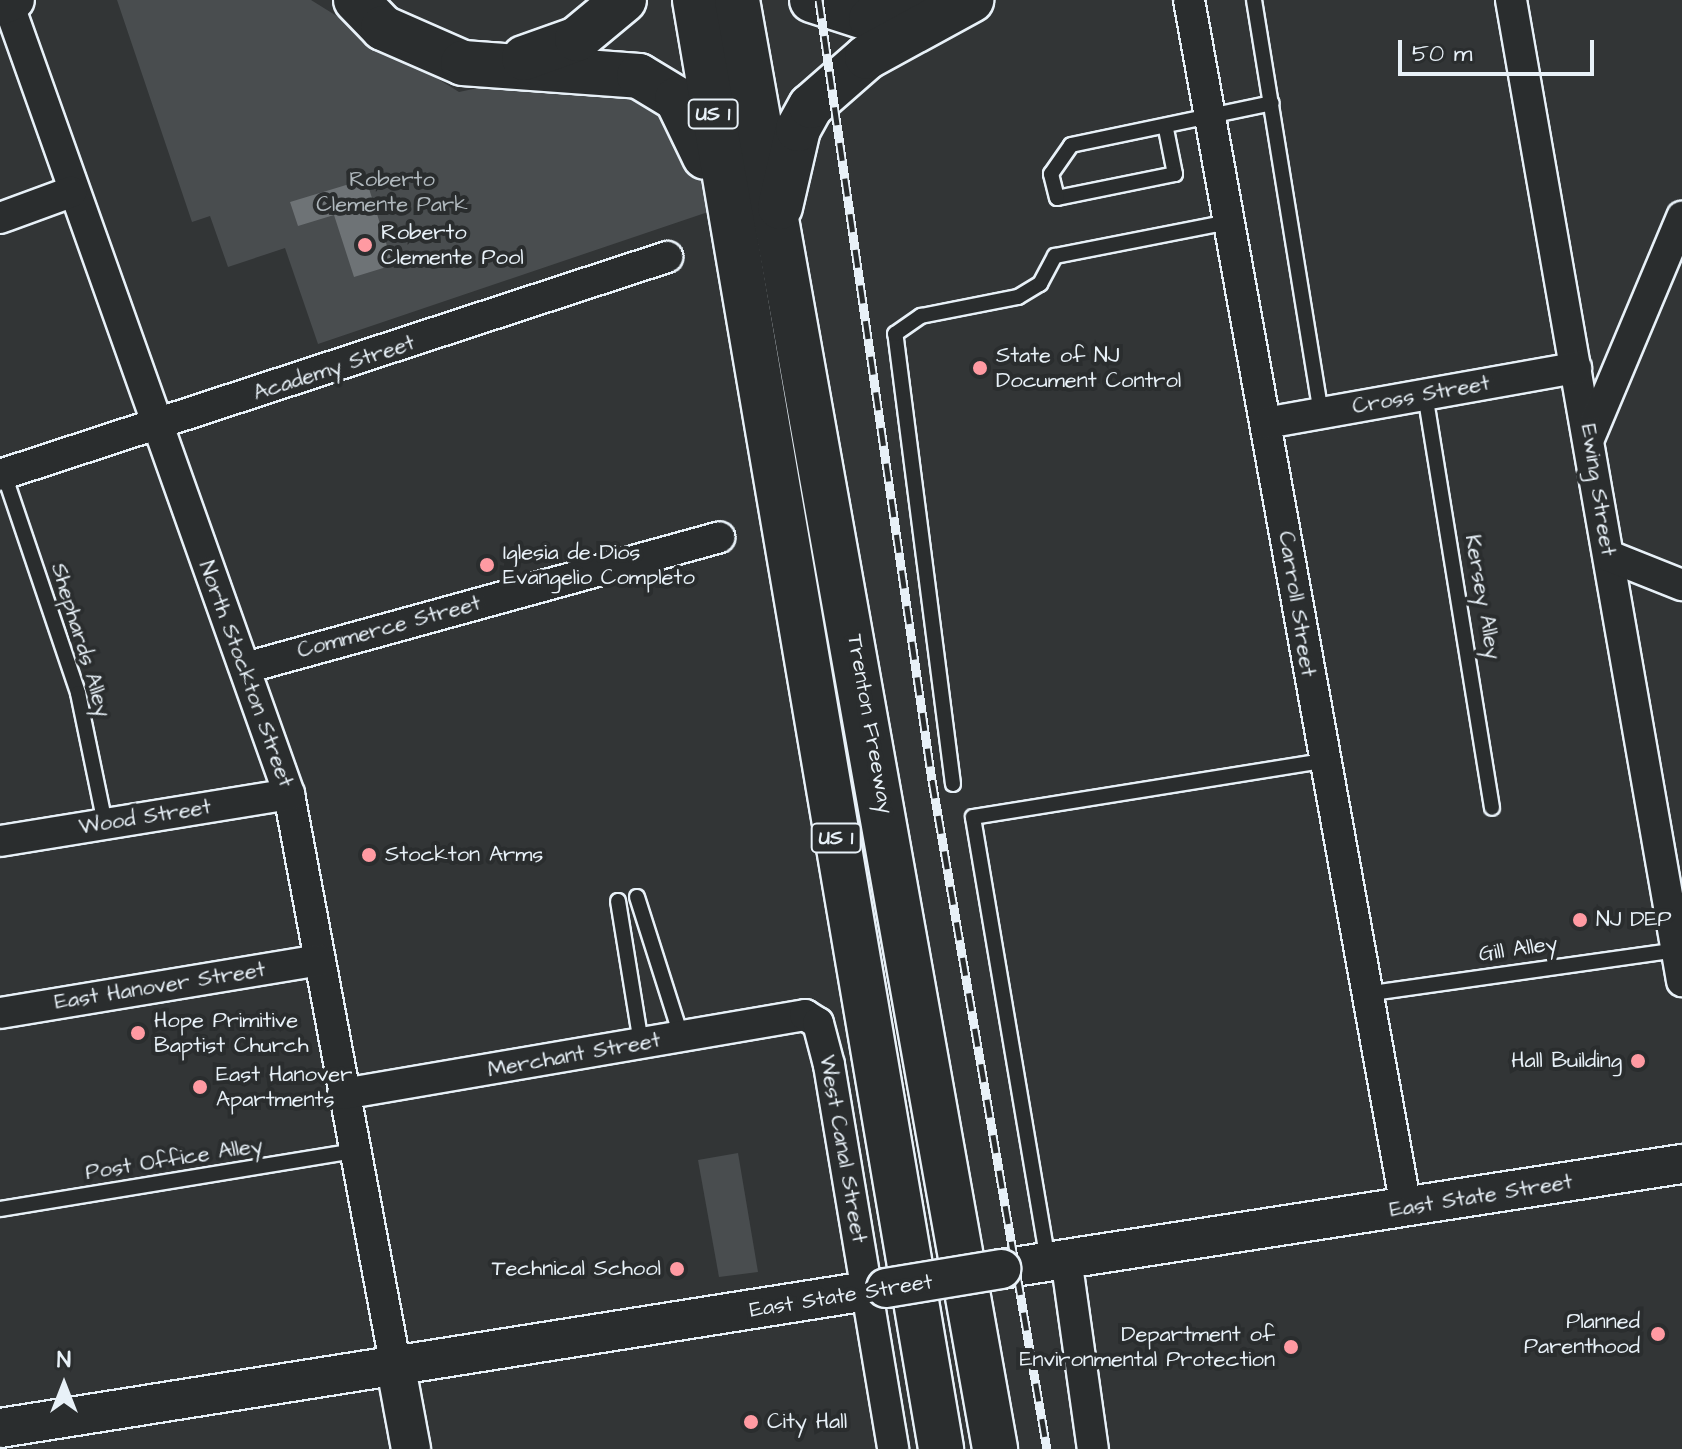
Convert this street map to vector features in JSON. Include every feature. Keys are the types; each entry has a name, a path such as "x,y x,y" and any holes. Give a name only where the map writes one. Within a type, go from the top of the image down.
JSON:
{"highway":[{"path":"499,66 577,39 624,0"},
{"name":"US 1","path":"695,0 729,228 941,1449"},
{"name":"Trenton Freeway","path":"737,0 995,1449"},
{"path":"812,0 871,19 928,22"},
{"path":"778,222 791,152 811,106 867,57 971,0"},
{"path":"364,4 434,53 499,66 622,71 667,92 697,132 729,228"}],"street":[{"name":"Ewing Street","path":"1511,0 1590,436 1682,981"},
{"name":"Carroll Street","path":"1193,1 1210,118 1323,761 1406,1207"},
{"name":"North Stockton Street","path":"8,3 71,192 289,794 396,1368"},
{"path":"0,218 71,192"},
{"path":"1590,436 1682,217"},
{"name":"Academy Street","path":"2,474 667,257"},
{"name":"Cross Street","path":"1266,423 1576,368"},
{"name":"Commerce Street","path":"245,668 719,537"},
{"path":"1609,556 1682,585"},
{"name":"Wood Street","path":"0,841 289,794"},
{"name":"East Hanover Street","path":"0,1013 320,960"},
{"name":"Merchant Street","path":"343,1094 805,1015"},
{"name":"West Canal Street","path":"805,1015 818,1023 877,1289 893,1449"},
{"name":"East State Street","path":"0,1428 1682,1164"},
{"path":"1057,1260 1093,1449"},
{"path":"396,1368 411,1449"}],"lane":[{"path":"1254,0 1321,413"},
{"path":"1166,129 1175,174 1057,198 1051,174 1071,145 1166,129 1272,103"},
{"path":"953,784 895,334 921,316 1018,297 1040,284 1055,256 1229,222"},
{"name":"Kersey Alley","path":"1425,394 1492,808"},
{"name":"Shephards Alley","path":"2,474 78,693 105,823"},
{"path":"1057,1260 973,817 1323,761"},
{"path":"637,897 681,1036"},
{"path":"618,901 641,1043"},
{"name":"Gill Alley","path":"1365,994 1677,950"},
{"name":"Post Office Alley","path":"0,1209 354,1151"}],"green space":[{"name":"Roberto Clemente Park","path":"117,0 311,0 459,92 510,81 597,85 677,110 711,211 318,344 285,248 228,267 210,216 192,222"},
{"path":"738,1153 758,1272 719,1277 698,1160"}],"shaded area":[{"name":"Roberto Clemente Pool","path":"366,179 393,265 354,277 334,215 298,226 290,202"}],"railway":[{"path":"819,0 932,780 1047,1449"}],"place":[{"name":"Roberto Clemente Pool","path":"365,245"},
{"name":"State of NJ Document Control","path":"980,368"},
{"name":"Iglesia de Dios Evangelio Completo","path":"487,565"},
{"name":"Stockton Arms","path":"369,855"},
{"name":"NJ DEP","path":"1580,920"},
{"name":"Hope Primitive Baptist Church","path":"138,1033"},
{"name":"Hall Building","path":"1638,1061"},
{"name":"East Hanover Apartments","path":"200,1087"},
{"name":"Technical School","path":"677,1269"},
{"name":"Planned Parenthood","path":"1658,1334"},
{"name":"Department of Environmental Protection","path":"1291,1347"},
{"name":"City Hall","path":"751,1422"}]}
